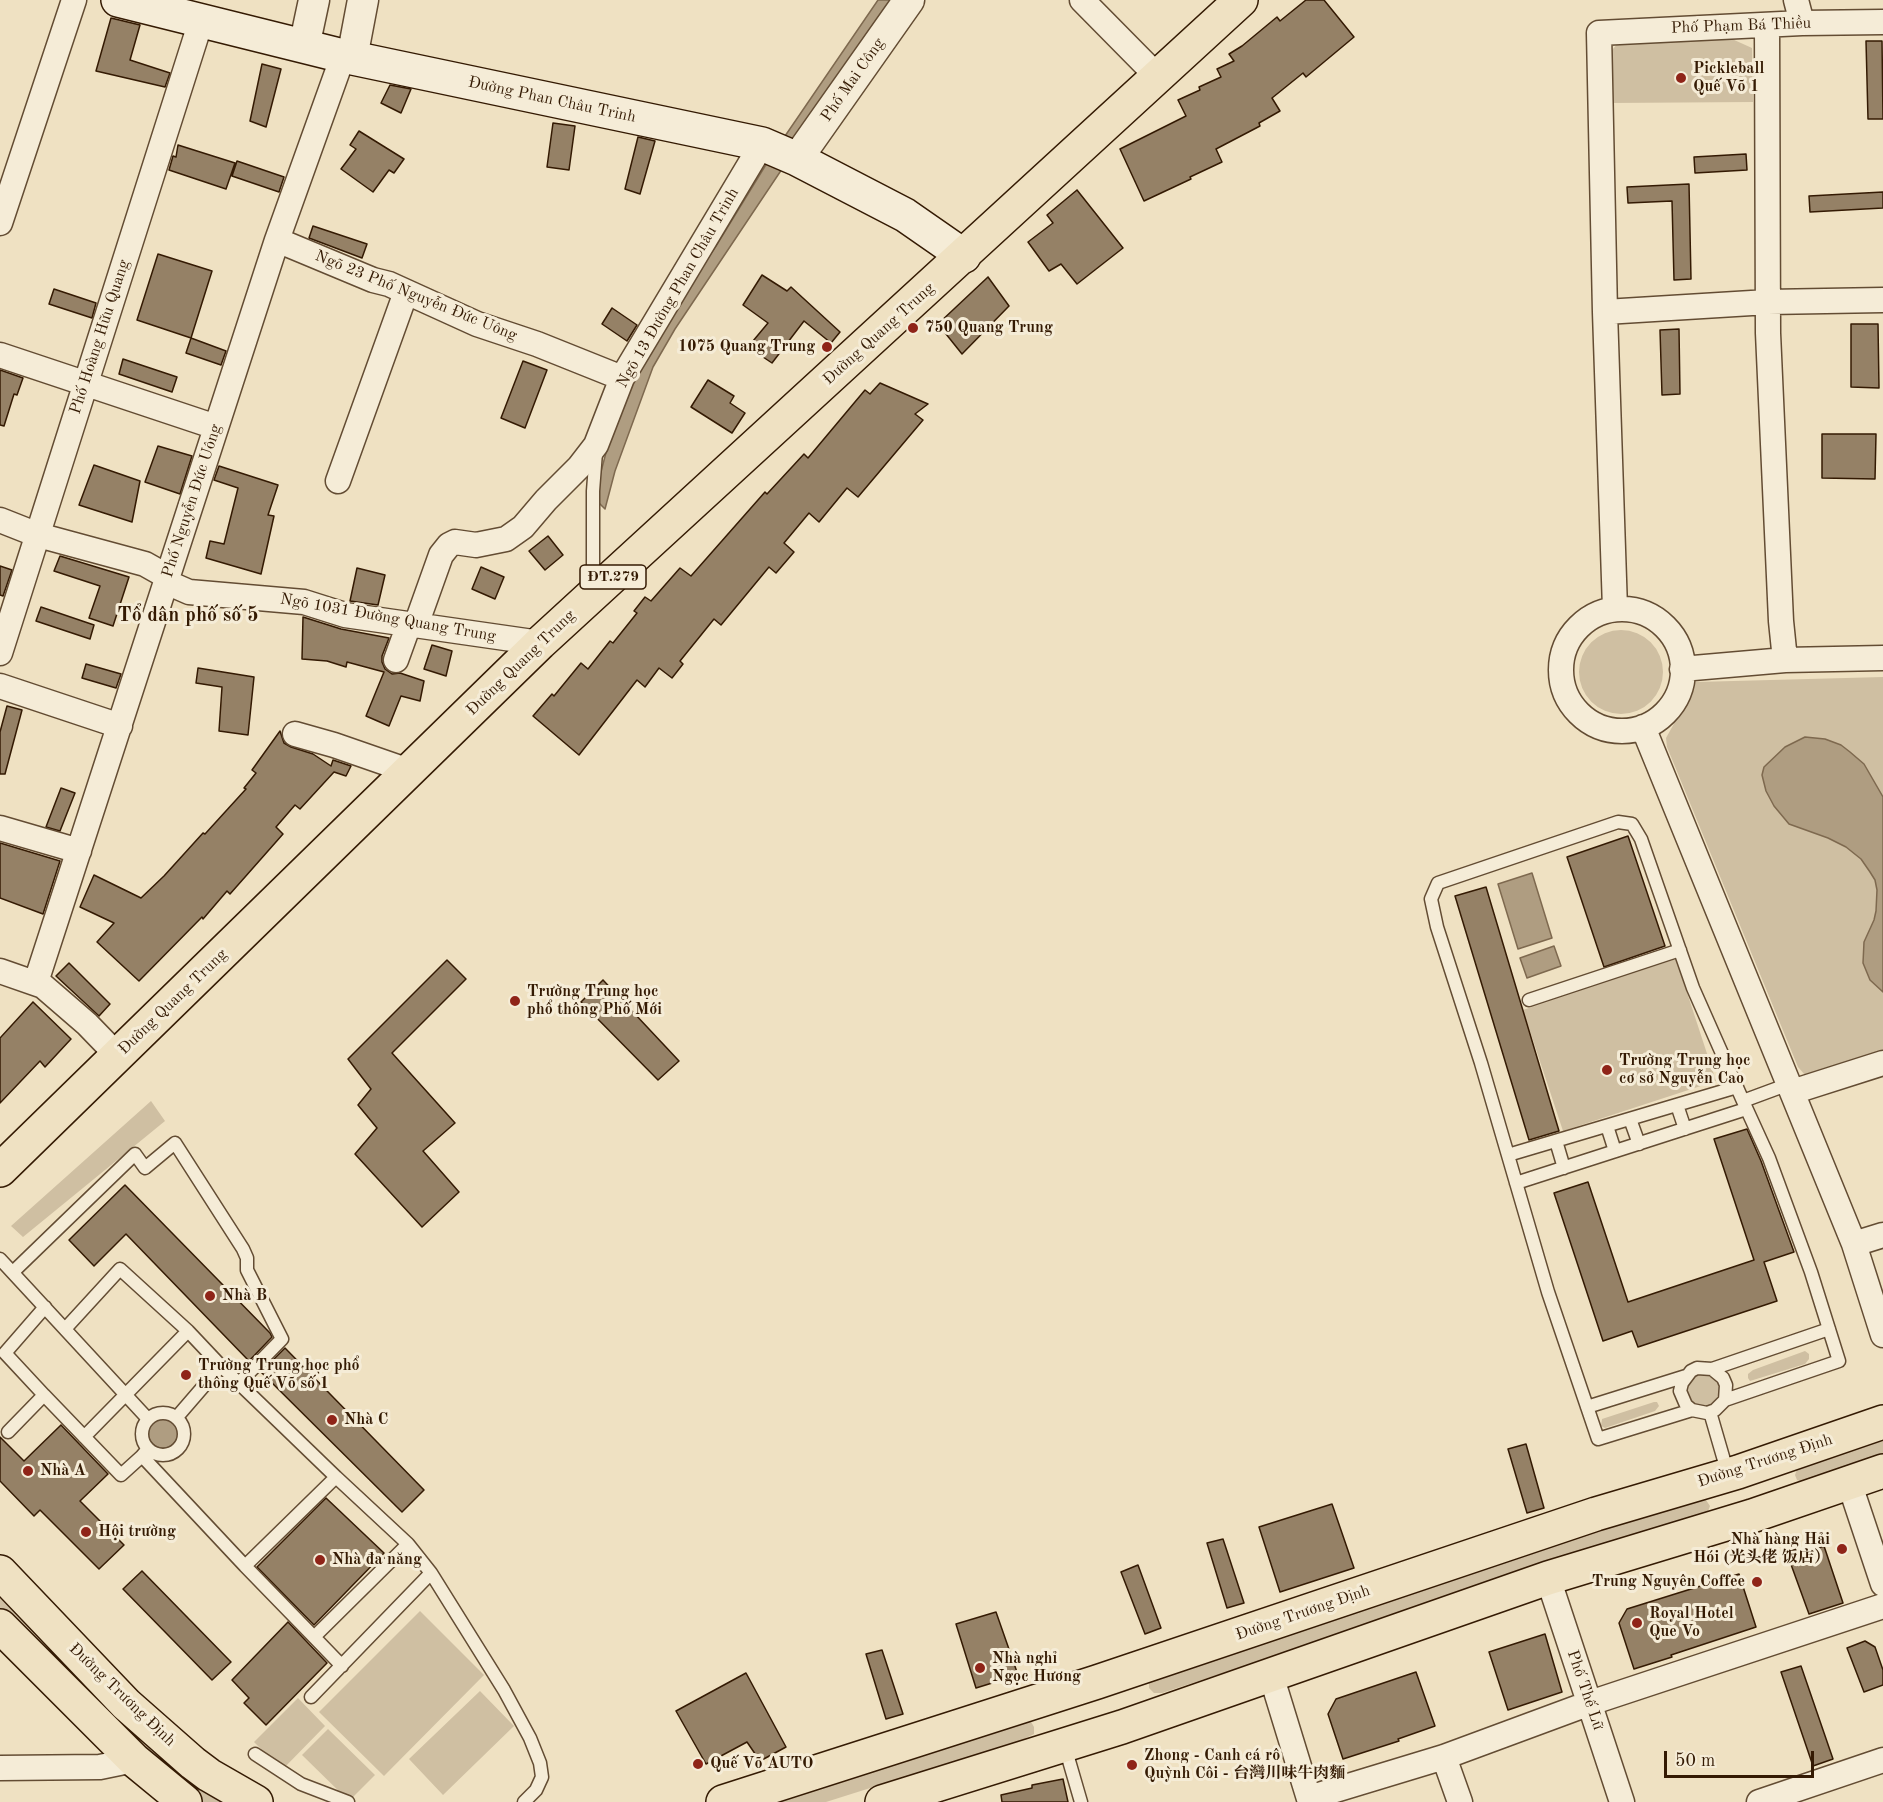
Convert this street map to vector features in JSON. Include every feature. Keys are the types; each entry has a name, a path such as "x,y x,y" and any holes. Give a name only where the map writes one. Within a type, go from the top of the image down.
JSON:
{"main road":[{"name":"Đường Phan Châu Trinh","path":"118,0 348,57 762,144 797,159 905,215 964,256"},
{"name":"Đường Quang Trung","path":"0,1170 540,643 1241,0"},
{"name":"Đường Trương Định","path":"723,1802 1106,1679 1596,1514 1733,1473 1883,1422"},
{"path":"882,1802 1065,1746 1548,1578 1752,1515 1883,1471"},
{"path":"1733,1473 1752,1515"},
{"name":"Đường Trương Định","path":"0,1572 126,1704 193,1763 256,1802"},
{"path":"0,1626 134,1760 185,1802"},
{"path":"1106,1679 1122,1727"}],"street":[{"path":"0,223 74,0"},
{"path":"304,47 314,0"},
{"path":"348,57 363,0"},
{"name":"Phố Mai Công","path":"797,159 909,0"},
{"path":"1082,0 1158,77"},
{"path":"1796,0 1802,23"},
{"name":"Phố Hoàng Hữu Quang","path":"0,653 201,21"},
{"name":"Phố Phạm Bá Thiều","path":"1605,312 1599,33 1802,23 1883,22"},
{"path":"1767,25 1768,302 1781,621 1785,660"},
{"name":"Phố Nguyễn Đức Uông","path":"36,982 277,240 348,57"},
{"name":"Ngõ 13 Đường Phan Châu Trinh","path":"412,625 441,555 449,545 455,542 476,545 506,539 524,527 597,445 622,378 762,144"},
{"name":"Ngõ 23 Phố Nguyễn Đức Uông","path":"277,240 406,292 477,324 537,344 622,378"},
{"path":"338,481 406,292"},
{"path":"1614,609 1605,312 1768,302 1883,300"},
{"path":"0,356 216,427"},
{"name":"Ngõ 1031 Đường Quang Trung","path":"0,520 38,534 145,564 182,590 201,594 304,602 345,615 540,643"},
{"path":"1614,609 1642,612 1665,627 1679,651 1682,669 1680,687 1672,704 1659,718 1643,727 1620,730 1597,725 1583,717 1572,705 1563,684 1562,660 1570,638 1580,625 1592,616 1614,609"},
{"path":"396,660 412,625"},
{"path":"1682,669 1785,660 1883,658"},
{"path":"0,686 120,726"},
{"path":"1643,727 1854,1244 1883,1335"},
{"path":"295,734 409,771"},
{"path":"0,828 79,851"},
{"path":"0,971 43,986 87,1024 117,1055"},
{"path":"1791,1088 1883,1063"},
{"path":"1854,1244 1883,1235"},
{"path":"1849,1482 1883,1584"},
{"name":"Phố Thế Lữ","path":"1548,1578 1623,1802"},
{"path":"1271,1675 1310,1800 1444,1757 1590,1703 1883,1606"},
{"path":"1444,1757 1460,1802"},
{"path":"0,1768 100,1767 134,1760"},
{"path":"1759,1802 1883,1760"}],"lane":[{"path":"593,595 593,491 597,445"},
{"path":"1686,1376 1682,1383 1682,1398 1692,1410 1699,1413 1710,1412 1725,1400 1839,1361 1811,1272 1769,1158 1693,988 1641,839 1632,824 1618,822 1438,883 1431,899 1437,927 1481,1063 1548,1292 1598,1439 1692,1410"},
{"path":"1529,1000 1680,950"},
{"path":"1508,1155 1737,1087"},
{"path":"1516,1183 1685,1129 1791,1088"},
{"path":"1677,1105 1685,1129"},
{"path":"1630,1119 1639,1144"},
{"path":"1607,1126 1615,1151"},
{"path":"1556,1141 1564,1168"},
{"path":"13,1272 135,1154 145,1168 175,1143 243,1249 247,1258 247,1270 282,1339 239,1383"},
{"path":"0,1258 148,1419"},
{"path":"65,1329 120,1269 188,1331 221,1366 408,1544 431,1573 504,1690 530,1738 540,1763 542,1777 536,1790 524,1802"},
{"path":"45,1307 6,1353 121,1475 145,1453"},
{"path":"1587,1407 1686,1376 1698,1368 1712,1369 1829,1329"},
{"path":"84,1437 188,1331"},
{"path":"177,1417 221,1366"},
{"path":"1712,1369 1723,1378 1725,1400"},
{"path":"8,1432 44,1395"},
{"path":"1710,1412 1733,1473"},
{"path":"145,1453 160,1455 174,1453 179,1449 185,1436 182,1422 172,1414 159,1413 148,1419 144,1424 142,1437 145,1453 245,1566 342,1666"},
{"path":"245,1566 336,1477"},
{"path":"314,1637 408,1544"},
{"path":"311,1697 431,1573"},
{"path":"1065,1746 1081,1802"},
{"path":"255,1754 301,1784 348,1802"}],"shaded area":[{"path":"878,0 895,0 675,329 653,367 615,471 605,509 594,498 623,397 668,316 716,246 770,158"},
{"name":"Pickleball Quế Võ 1","path":"1732,39 1752,48 1753,102 1610,103 1608,55 1618,43"},
{"path":"1613,630 1629,630 1645,637 1656,648 1663,664 1660,688 1651,702 1629,714 1613,714 1597,707 1586,696 1579,680 1579,664 1586,648 1597,637"},
{"path":"1883,677 1883,1054 1814,1076 1805,1075 1798,1067 1667,747 1666,738 1686,702 1692,685 1696,682"},
{"path":"1805,737 1825,739 1841,745 1864,764 1883,797 1883,992 1870,980 1863,963 1864,942 1876,911 1875,880 1861,859 1846,847 1789,824 1774,806 1766,791 1762,775 1764,767 1785,747"},
{"path":"1532,873 1552,938 1518,949 1498,884"},
{"path":"1554,946 1561,966 1527,978 1520,958"},
{"path":"1676,959 1716,1081 1563,1131 1523,1010"},
{"path":"151,1101 165,1121 23,1237 11,1226"},
{"path":"1805,1351 1809,1354 1809,1359 1805,1364 1750,1381 1748,1378 1748,1374 1753,1370"},
{"path":"1703,1374 1714,1379 1719,1390 1714,1401 1703,1406 1692,1401 1687,1390 1692,1379"},
{"path":"1657,1402 1659,1406 1655,1411 1605,1428 1601,1426 1602,1419"},
{"path":"163,1418 174,1422 178,1433 174,1444 163,1448 152,1444 148,1433 152,1422"},
{"path":"1883,1439 1883,1457 1802,1482 1797,1480 1795,1475 1797,1469"},
{"path":"1698,1498 1706,1500 1710,1506 1707,1514 1162,1693 1154,1693 1149,1688 1149,1682 1162,1674"},
{"path":"0,1589 231,1802 196,1802 0,1613"},
{"path":"420,1611 484,1675 384,1776 319,1712"},
{"path":"480,1691 514,1726 443,1795 409,1759"},
{"path":"298,1698 325,1726 282,1770 254,1742"},
{"path":"1030,1720 1034,1727 1034,1734 1022,1740 826,1802 761,1802"},
{"path":"328,1729 375,1775 349,1801 302,1755"}],"building":[{"path":"1306,0 1324,0 1354,37 1306,77 1303,73 1272,98 1280,111 1259,123 1260,126 1216,149 1222,162 1144,201 1120,149 1186,116 1178,100 1221,77 1217,69 1234,61 1229,54 1277,17 1280,21"},
{"path":"111,18 140,25 130,60 170,73 165,87 96,71"},
{"path":"1866,41 1882,41 1883,119 1868,119"},
{"path":"262,64 281,69 266,127 250,121"},
{"path":"390,85 411,89 401,113 381,103"},
{"path":"553,123 575,126 569,170 547,167"},
{"path":"359,131 404,159 394,173 389,170 373,192 341,169 356,149 350,145"},
{"path":"638,137 655,141 640,194 625,189"},
{"path":"178,145 235,163 226,189 169,170 173,156 176,157"},
{"path":"1746,154 1747,170 1695,173 1694,157"},
{"path":"237,161 284,177 279,192 232,176"},
{"path":"1689,184 1691,279 1674,280 1672,201 1628,203 1627,187"},
{"path":"1077,190 1123,248 1077,284 1061,264 1049,271 1028,242 1053,223 1047,215"},
{"path":"1883,192 1883,208 1810,212 1809,196"},
{"path":"313,226 367,244 362,258 309,238"},
{"path":"158,254 212,271 191,338 137,320"},
{"path":"762,275 787,291 791,287 840,332 831,343 804,321 772,363 748,347 768,323 743,305"},
{"path":"988,277 1009,306 962,354 938,324"},
{"path":"54,289 96,303 92,318 49,304"},
{"path":"612,308 637,325 627,341 602,324"},
{"path":"1851,324 1878,324 1879,388 1851,387"},
{"path":"1679,329 1680,394 1662,395 1660,330"},
{"path":"191,338 226,351 221,365 186,353"},
{"path":"123,359 177,377 172,392 119,374"},
{"path":"523,361 547,370 525,428 501,418"},
{"path":"0,370 23,378 17,395 14,394 4,426 0,425"},
{"path":"708,380 734,396 730,403 745,413 732,433 691,407"},
{"path":"880,383 928,404 915,414 923,420 858,497 847,488 819,522 809,513 784,543 794,552 776,573 769,567 721,625 714,619 680,661 683,664 672,678 659,668 645,687 637,680 579,755 533,716 552,694 554,696 581,663 588,669 610,641 613,643 637,613 634,611 645,597 651,601 680,568 691,576 765,492 767,494 804,454 808,458 865,390 870,394"},
{"path":"1822,434 1876,434 1875,479 1822,478"},
{"path":"158,446 192,456 180,494 145,482"},
{"path":"94,465 140,481 132,522 79,505"},
{"path":"219,466 278,485 268,515 274,516 261,574 206,558 210,541 224,544 238,488 214,480"},
{"path":"548,536 563,555 545,570 529,551"},
{"path":"60,556 129,577 113,626 89,618 100,586 54,571"},
{"path":"0,566 12,570 3,596 0,595"},
{"path":"481,567 504,577 495,599 472,589"},
{"path":"357,568 385,575 378,605 350,601"},
{"path":"41,607 94,625 90,639 36,621"},
{"path":"303,617 341,629 389,638 382,656 385,669 392,674 400,673 424,681 420,701 401,696 389,726 366,716 384,672 347,662 346,667 327,661 302,659"},
{"path":"432,645 452,651 446,676 424,669"},
{"path":"86,664 121,674 116,688 82,678"},
{"path":"198,668 254,677 248,735 219,731 222,687 196,683"},
{"path":"7,706 22,710 5,774 0,774 0,732"},
{"path":"280,731 284,743 291,747 313,754 331,766 333,760 351,766 346,776 334,772 300,809 295,805 276,827 283,834 230,894 227,891 203,919 202,917 139,981 97,942 114,923 80,907 94,875 141,898 246,789 244,788 256,773 252,770"},
{"path":"61,788 75,793 60,831 46,827"},
{"path":"1628,836 1665,946 1604,967 1567,857"},
{"path":"0,843 60,861 43,914 0,898"},
{"path":"1486,887 1559,1131 1529,1140 1455,896"},
{"path":"447,960 466,979 392,1053 455,1123 423,1151 459,1192 422,1227 355,1154 377,1128 358,1105 371,1089 348,1059"},
{"path":"69,963 110,1004 99,1016 56,976"},
{"path":"603,980 679,1061 658,1080 581,1002"},
{"path":"33,1002 71,1039 45,1067 40,1061 0,1103 0,1038"},
{"path":"1747,1129 1794,1252 1764,1262 1777,1301 1638,1347 1632,1331 1603,1341 1554,1193 1588,1182 1628,1302 1754,1260 1714,1139"},
{"name":"Nhà B","path":"125,1185 270,1333 272,1337 249,1361 126,1234 94,1266 69,1240"},
{"name":"Nhà C","path":"285,1348 424,1490 402,1512 261,1372"},
{"path":"61,1425 108,1474 80,1501 124,1545 99,1569 40,1510 34,1516 0,1481 0,1437 24,1461"},
{"path":"1526,1444 1544,1508 1527,1513 1508,1449"},
{"name":"Nhà đa năng","path":"326,1498 384,1553 314,1625 257,1567"},
{"path":"1332,1504 1354,1568 1280,1592 1259,1527"},
{"path":"1223,1539 1244,1603 1227,1608 1207,1543"},
{"path":"1824,1546 1843,1603 1809,1614 1789,1559"},
{"path":"1138,1565 1161,1628 1145,1634 1121,1572"},
{"path":"142,1571 231,1662 212,1680 123,1589"},
{"path":"1739,1574 1756,1627 1634,1669 1619,1623 1627,1609"},
{"path":"996,1612 1018,1675 976,1688 956,1624"},
{"path":"288,1622 327,1663 266,1725 244,1703 249,1698 232,1680"},
{"path":"1545,1634 1562,1692 1508,1710 1489,1652"},
{"path":"1865,1641 1875,1647 1883,1670 1883,1685 1864,1692 1847,1648"},
{"path":"882,1650 903,1714 886,1719 866,1654"},
{"path":"1801,1666 1833,1759 1813,1766 1781,1672"},
{"path":"1416,1672 1435,1726 1398,1739 1399,1741 1343,1759 1328,1714 1336,1699"},
{"path":"746,1673 786,1747 760,1761 747,1742 706,1764 676,1711"},
{"path":"1063,1779 1068,1802 1002,1802 1001,1795 1032,1788 1032,1785"}],"place":[{"name":"Pickleball Quế Võ 1","path":"1681,78"},
{"name":"750 Quang Trung","path":"913,328"},
{"name":"1075 Quang Trung","path":"827,347"},
{"name":"Trường Trung học phổ thông Phố Mới","path":"515,1001"},
{"name":"Trường Trung học cơ sở Nguyễn Cao","path":"1607,1070"},
{"name":"Nhà B","path":"210,1296"},
{"name":"Trường Trung học phổ thông Quế Võ số 1","path":"186,1375"},
{"name":"Nhà C","path":"332,1420"},
{"name":"Nhà A","path":"28,1471"},
{"name":"Hội trường","path":"86,1532"},
{"name":"Nhà hàng Hải Hói (光头佬 饭店）","path":"1842,1549"},
{"name":"Nhà đa năng","path":"320,1560"},
{"name":"Trung Nguyên Coffee","path":"1757,1582"},
{"name":"Royal Hotel Que Vo","path":"1637,1623"},
{"name":"Nhà nghỉ Ngọc Hương","path":"980,1668"},
{"name":"Quế Võ AUTO","path":"698,1764"},
{"name":"Zhong - Canh cá rô Quỳnh Côi - 台灣川味牛肉麵","path":"1132,1765"}],"district":[{"name":"Tổ dân phố số 5","path":"188,616"}]}
